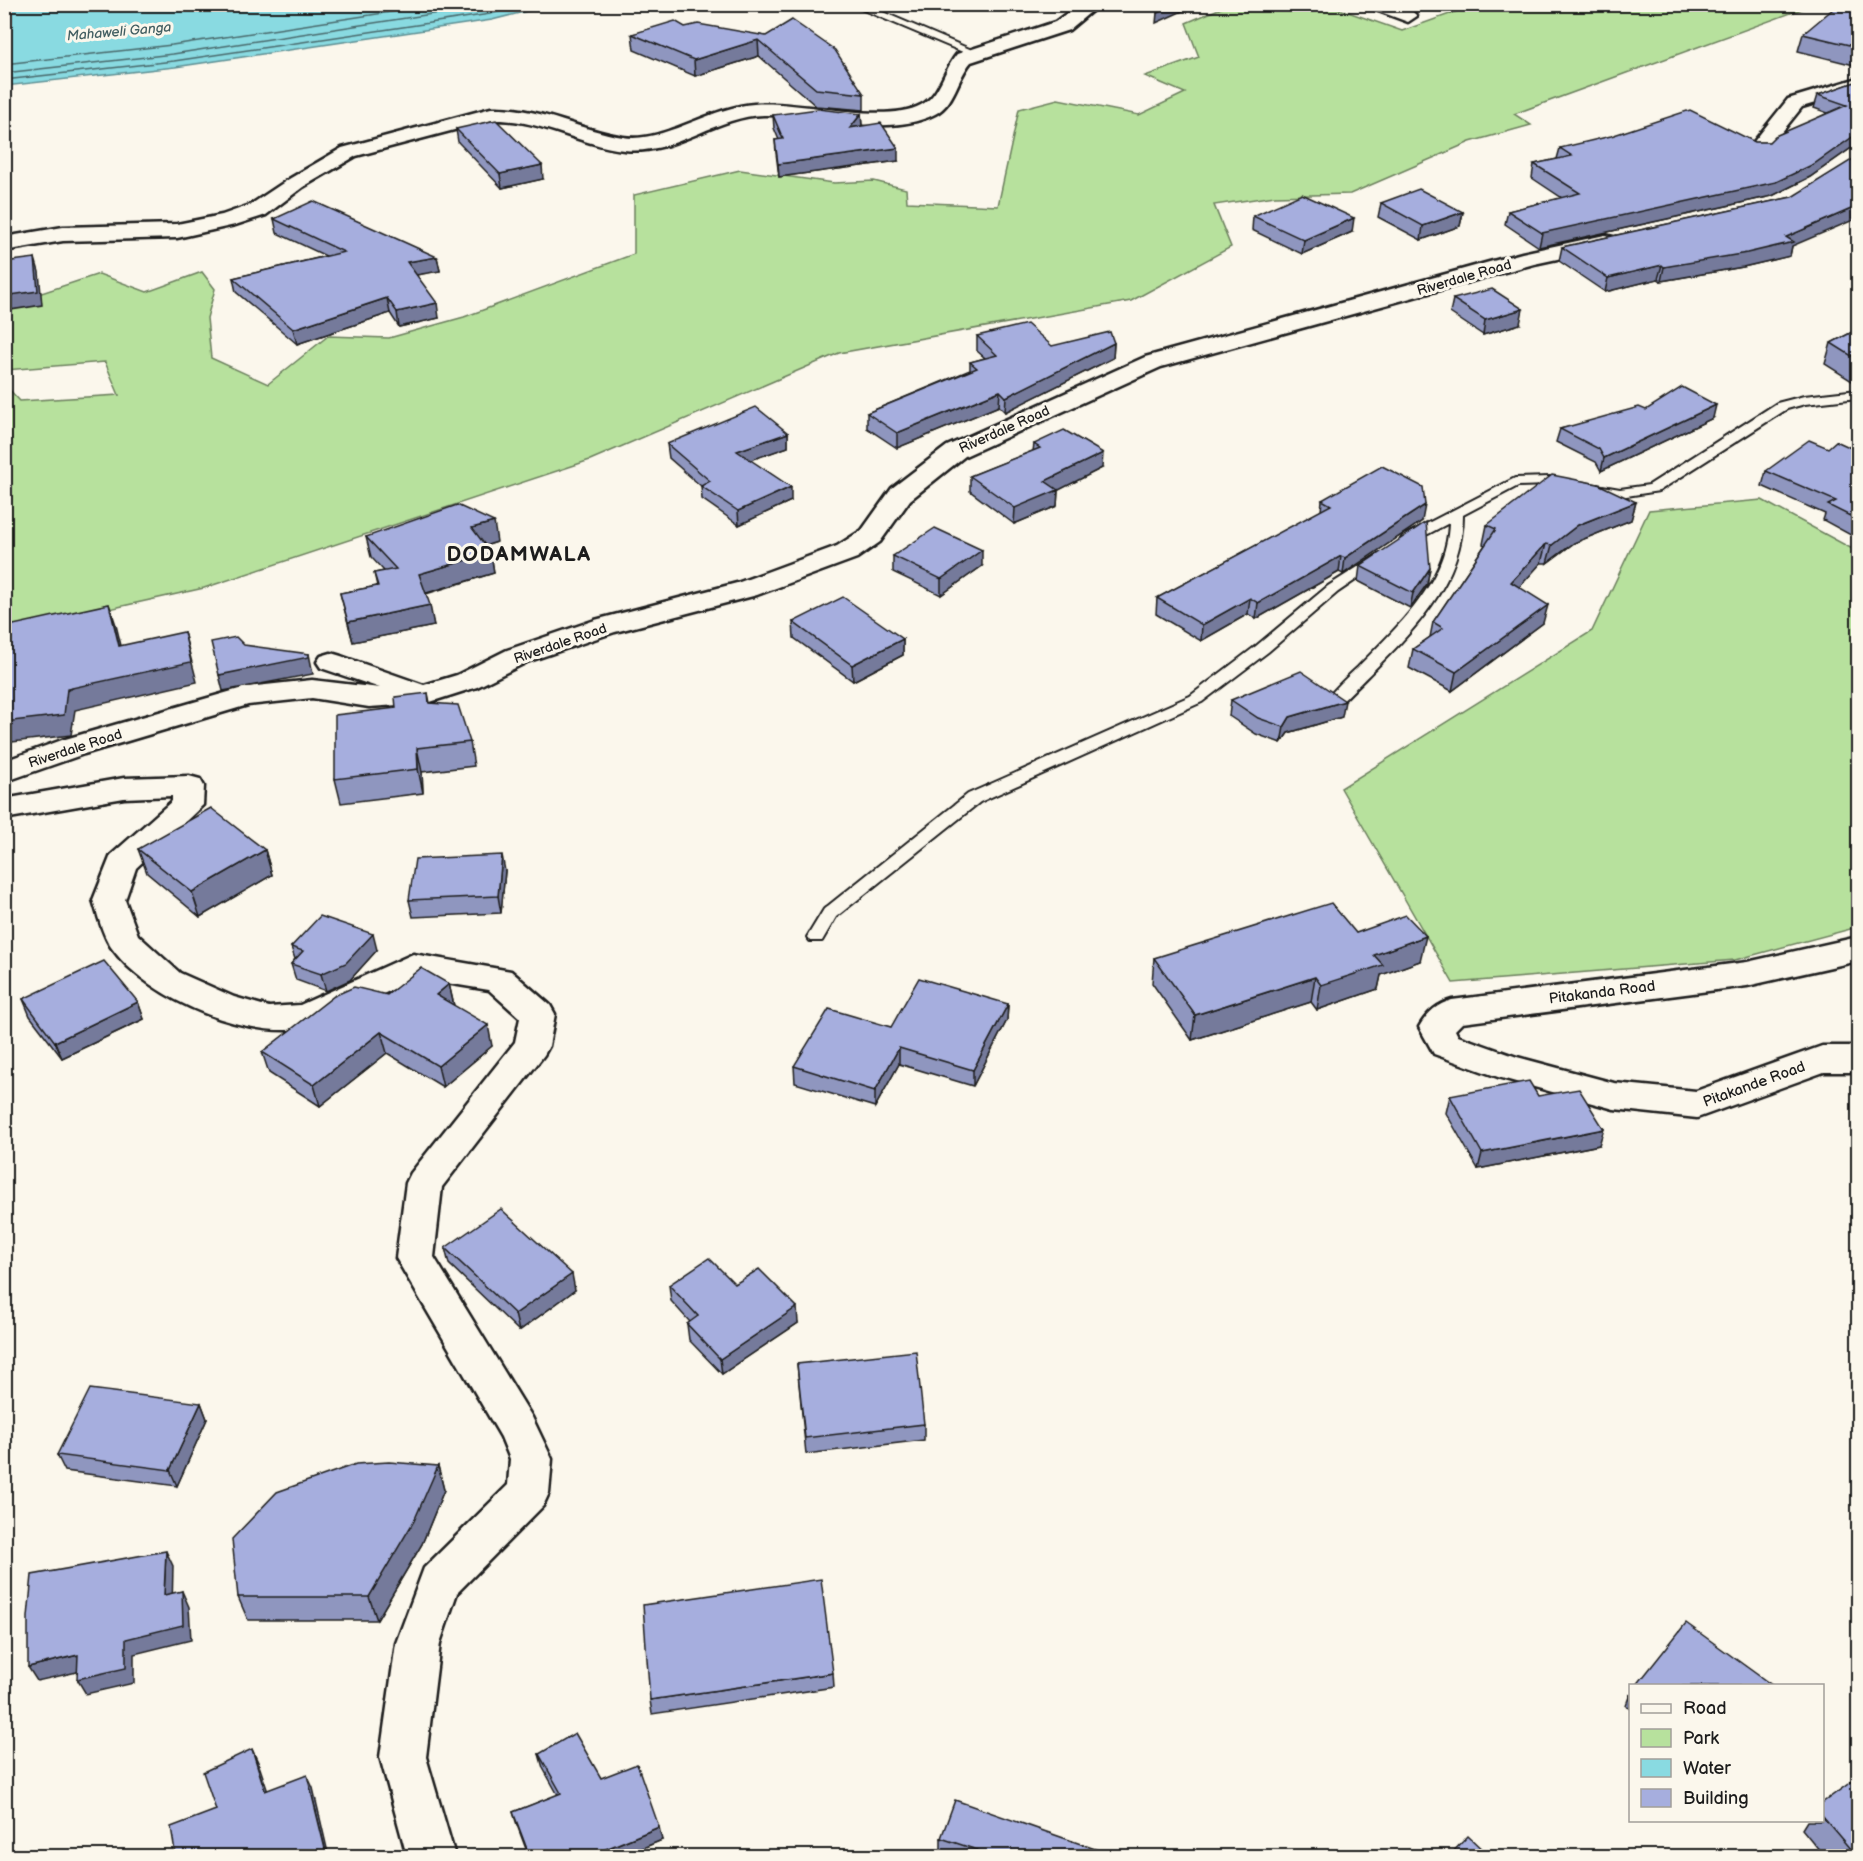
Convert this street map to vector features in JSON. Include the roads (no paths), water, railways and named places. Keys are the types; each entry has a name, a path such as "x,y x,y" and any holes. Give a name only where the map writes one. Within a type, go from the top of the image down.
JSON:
{"street":[{"path":"4,244 63,234 177,231 228,220 258,210 296,183 349,152 491,114 512,113 624,144 642,145 661,142 726,114 744,110 768,109 882,118 908,115 929,110 947,90 958,63 974,52 1062,26 1091,4"},
{"path":"1376,4 1408,16"},
{"path":"1758,149 1795,103 1858,84"},
{"name":"Riverdale Road","path":"4,772 73,747 246,696 312,689 369,698 427,694 467,681 517,656 605,626 747,589 847,552 871,536 901,494 956,451 1153,362 1530,258 1632,236"},
{"path":"331,662 427,694"},
{"path":"4,809 124,788 189,786 187,805 122,863 110,900 124,940 168,982 223,1006 269,1019 305,1017 413,966 499,979 538,1014 532,1046 424,1183 415,1258 518,1429 531,1459 528,1493 439,1582 418,1643 403,1757 431,1857"},
{"name":"Pitakanda Road","path":"1510,1068 1446,1045 1436,1027 1452,1012 1747,974 1858,949"},
{"name":"Pitakande Road","path":"1510,1068 1614,1096 1697,1105 1822,1059 1858,1059"}],"lane":[{"path":"854,4 974,52"},
{"path":"816,937 830,913 974,798 1196,699 1262,649 1333,589 1424,528 1456,514 1515,482 1531,478 1624,494 1641,493 1654,488 1782,406 1804,400 1858,394"},
{"path":"1334,700 1418,611 1450,560 1456,536 1456,514"}],"water":[{"name":"Mahaweli Ganga","path":"4,5 551,5 492,20 175,67 5,86"}],"district":[{"name":"DODAMWALA","path":"519,554"}]}
